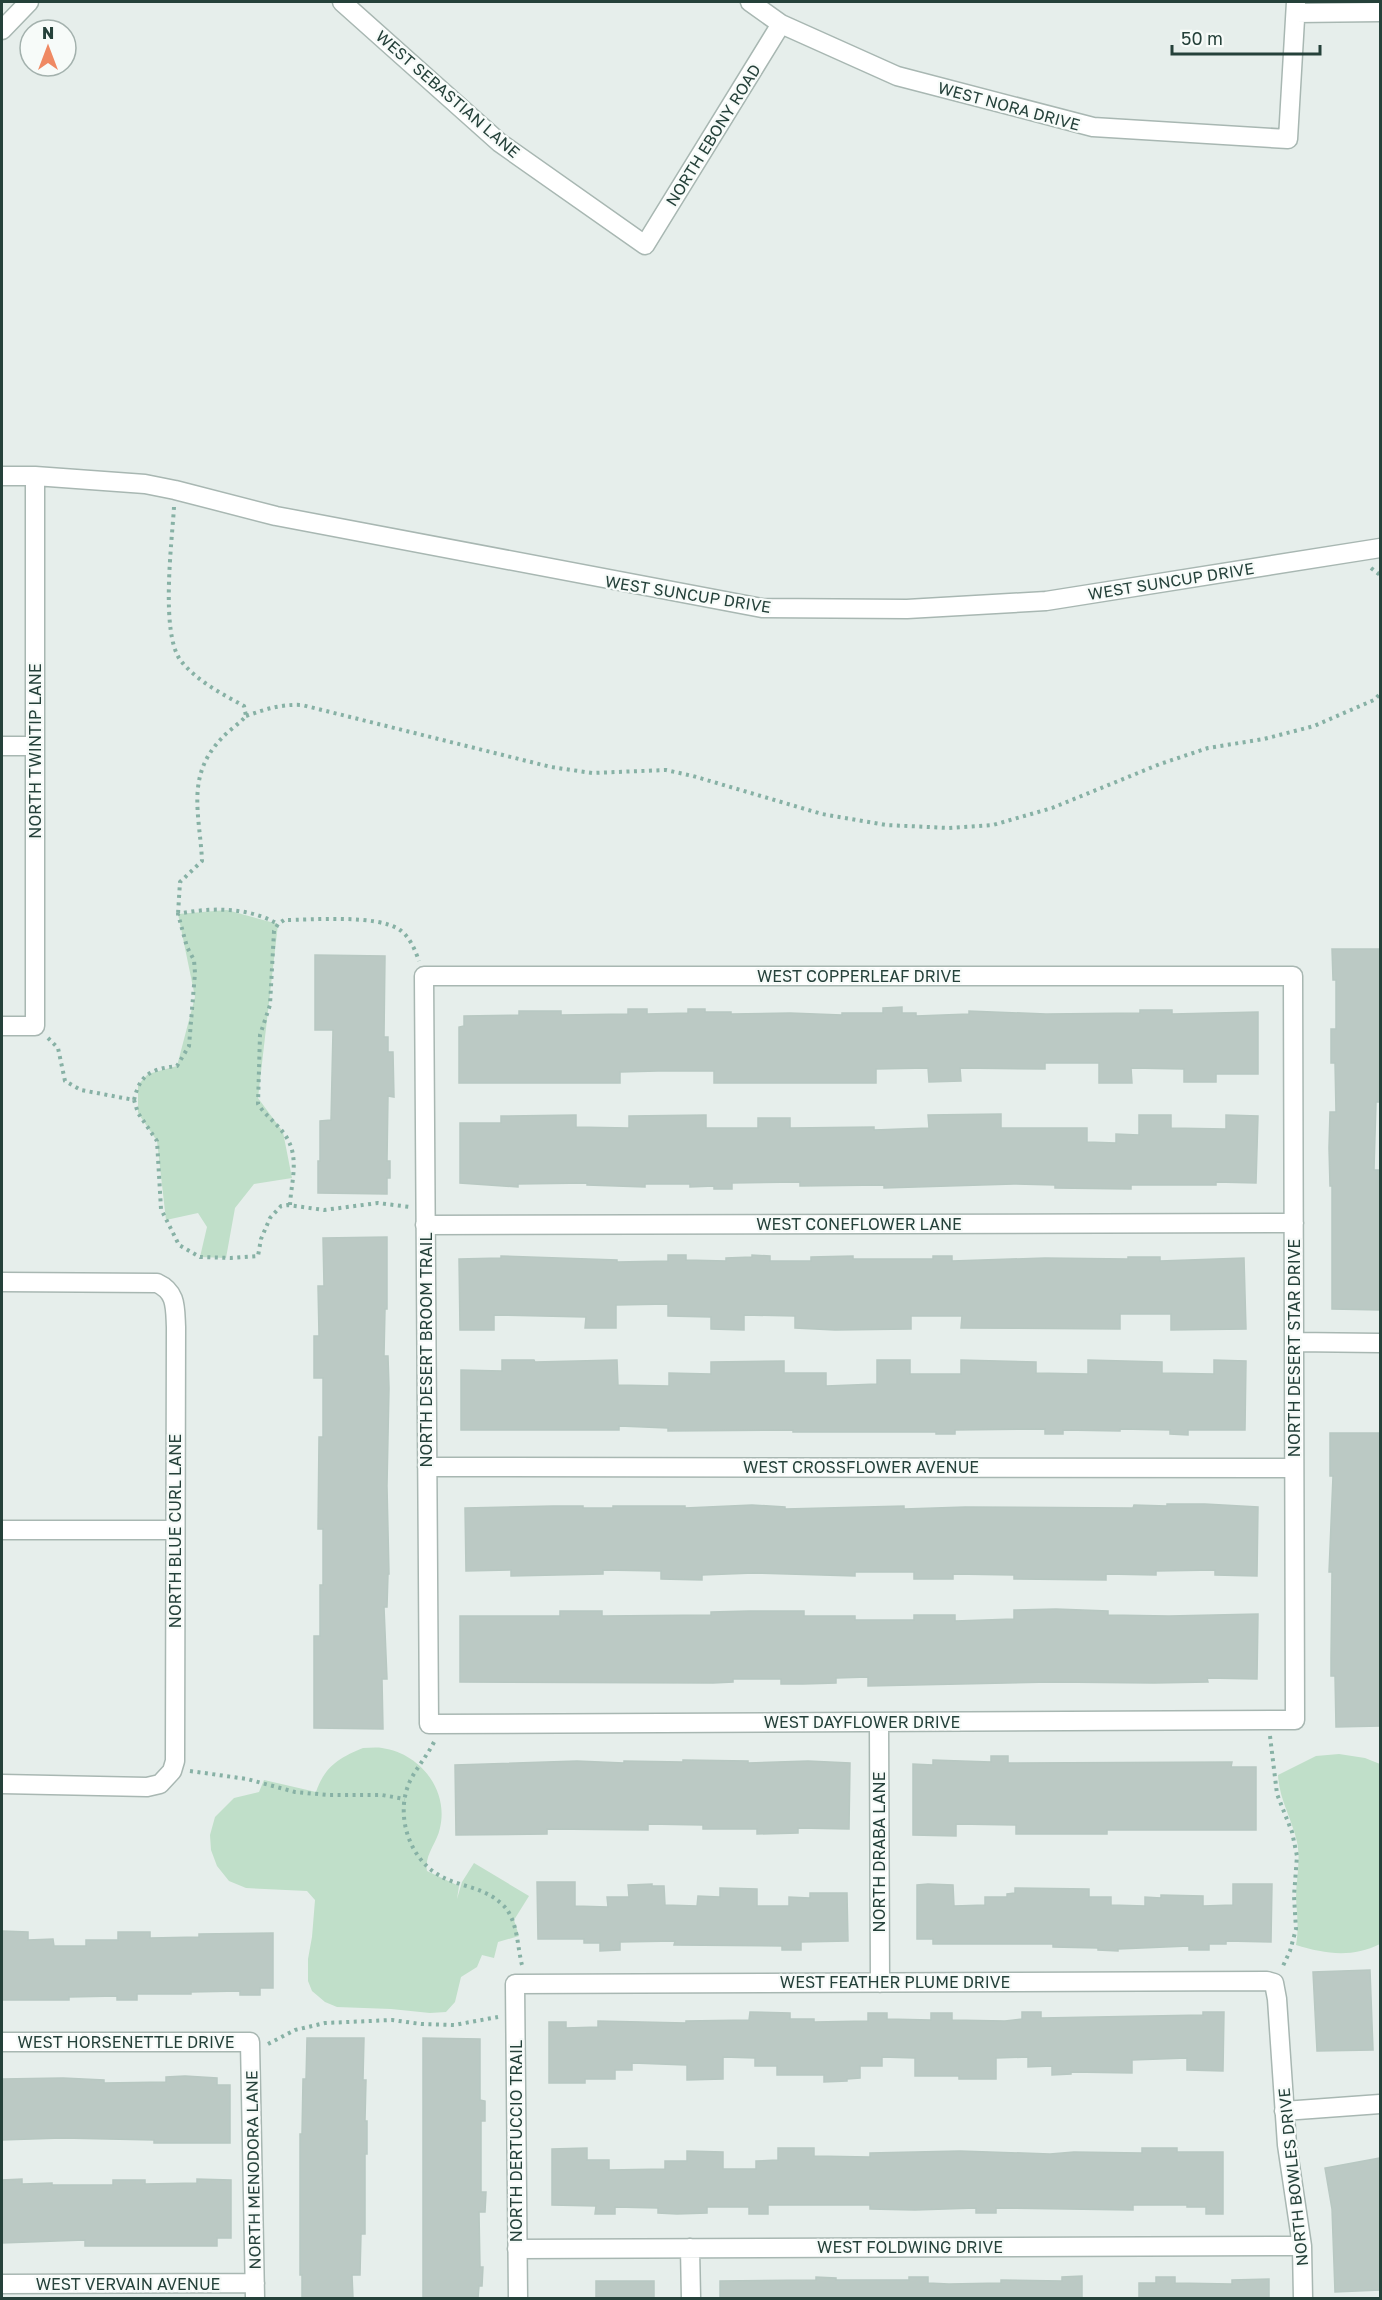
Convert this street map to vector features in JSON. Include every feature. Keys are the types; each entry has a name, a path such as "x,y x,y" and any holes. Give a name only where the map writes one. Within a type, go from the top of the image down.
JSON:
{"street":[{"path":"2,30 29,2"},
{"name":"WEST SEBASTIAN LANE","path":"342,2 500,143 645,245"},
{"name":"WEST NORA DRIVE","path":"750,2 781,24 897,76 1093,128 1288,139 1296,7"},
{"path":"1296,7 1380,12"},
{"name":"NORTH EBONY ROAD","path":"645,245 781,24"},
{"name":"WEST SUNCUP DRIVE","path":"2,476 35,476 145,484 276,516 762,608 907,609 1046,601 1380,548"},
{"name":"NORTH TWINTIP LANE","path":"35,476 35,1026"},
{"path":"2,746 35,746"},
{"name":"WEST COPPERLEAF DRIVE","path":"424,976 1293,975"},
{"name":"NORTH DESERT STAR DRIVE","path":"1293,975 1295,1720"},
{"name":"NORTH DESERT BROOM TRAIL","path":"424,976 429,1724"},
{"path":"2,1026 35,1026"},
{"name":"WEST CONEFLOWER LANE","path":"425,1217 1293,1223"},
{"name":"NORTH BLUE CURL LANE","path":"2,1282 147,1282 164,1286 171,1292 175,1302 176,1530 170,1774"},
{"path":"1294,1342 1380,1343"},
{"name":"WEST CROSSFLOWER AVENUE","path":"427,1467 1294,1468"},
{"path":"2,1530 176,1530"},
{"name":"WEST DAYFLOWER DRIVE","path":"429,1724 1295,1720"},
{"name":"NORTH DRABA LANE","path":"879,1722 880,1983"},
{"path":"2,1784 147,1786 160,1784 170,1774"},
{"name":"WEST FEATHER PLUME DRIVE","path":"520,1984 1267,1981 1274,1983"},
{"name":"NORTH BOWLES DRIVE","path":"1274,1983 1287,2145 1302,2246 1303,2298"},
{"name":"NORTH DERTUCCIO TRAIL","path":"518,2298 516,2015 520,1984"},
{"name":"WEST HORSENETTLE DRIVE","path":"2,2042 250,2046"},
{"name":"NORTH MENODORA LANE","path":"250,2046 255,2291"},
{"path":"1284,2111 1380,2104"},
{"name":"WEST FOLDWING DRIVE","path":"517,2249 1302,2246"},
{"path":"690,2248 690,2298"},
{"name":"WEST VERVAIN AVENUE","path":"2,2284 255,2291"}],"path":[{"path":"175,490 169,612 172,638 179,659 195,675 244,706 246,716"},
{"path":"425,1217 378,1203 324,1210 282,1206 270,1218 261,1239 258,1256 231,1258 200,1257 179,1245 161,1209 157,1141 138,1113 134,1100 138,1085 148,1074 177,1066 189,1046 195,973 194,960 187,947 178,914 180,882 202,861 196,807 202,770 222,737 246,716 284,704 302,705 551,767 592,773 666,770 822,814 886,825 949,828 993,825 1052,808 1160,764 1208,748 1314,726 1374,700 1380,694"},
{"path":"178,914 192,911 244,911 278,924"},
{"path":"290,1205 294,1161 291,1149 283,1132 258,1104 260,1035 270,1005 274,930 284,920 351,919 392,925 408,938 424,976"},
{"path":"35,1026 58,1048 66,1081 81,1090 134,1100"},
{"path":"1268,1721 1277,1794 1292,1832 1297,1856 1294,1896 1296,1929 1290,1951 1274,1983"},
{"path":"434,1742 410,1782 405,1799 404,1815 408,1836 418,1856 437,1875 481,1890 504,1906 514,1923 520,1984"},
{"path":"170,1774 247,1779 295,1791 328,1796 382,1795 405,1799"},
{"path":"250,2046 311,2025 392,2020 454,2025 516,2015"}],"green space":[{"path":"227,910 278,924 258,1098 283,1132 292,1178 254,1184 235,1208 226,1258 200,1257 207,1227 198,1213 166,1220 157,1141 138,1113 138,1085 148,1074 177,1066 195,997 178,914"},
{"path":"363,1748 395,1751 419,1765 428,1775 440,1800 442,1814 440,1828 427,1860 427,1871 459,1886 457,1899 462,1882 474,1863 529,1896 514,1920 519,1936 498,1942 494,1958 482,1955 477,1967 461,1977 455,2002 446,2012 337,2007 325,2002 312,1991 308,1981 308,1959 315,1900 307,1891 246,1888 229,1881 217,1866 211,1850 210,1835 215,1817 234,1798 259,1792 264,1780 316,1792 328,1769 347,1755"},
{"path":"1339,1754 1365,1758 1380,1764 1380,1944 1349,1953 1317,1951 1296,1945 1298,1849 1278,1775 1316,1756"}],"building":[{"path":"1332,949 1380,949 1380,1102 1376,1102 1374,1170 1380,1170 1380,1310 1332,1309 1332,1186 1330,1186 1329,1148 1330,1112 1336,1112 1335,1063 1331,1063 1331,1029 1336,1029 1336,980 1333,980"},
{"path":"315,955 385,956 384,1037 388,1037 388,1052 393,1052 394,1097 388,1096 387,1161 390,1161 390,1178 387,1178 387,1194 318,1193 320,1121 331,1120 333,1030 315,1030"},
{"path":"902,1007 902,1013 916,1013 916,1016 969,1014 969,1011 1046,1014 1140,1013 1140,1010 1172,1010 1172,1014 1258,1012 1258,1074 1216,1074 1216,1082 1184,1082 1184,1069 1131,1068 1132,1083 1099,1083 1099,1063 1045,1063 1045,1069 960,1068 961,1081 929,1082 928,1068 876,1069 876,1083 714,1083 714,1071 658,1071 620,1072 620,1083 459,1083 459,1027 464,1026 464,1016 519,1015 519,1011 561,1011 561,1015 628,1014 628,1009 647,1009 647,1014 688,1013 688,1009 705,1009 705,1012 731,1012 731,1014 842,1015 842,1013 883,1013 883,1008"},
{"path":"1001,1114 1001,1128 1087,1128 1087,1142 1116,1143 1116,1134 1139,1135 1139,1115 1171,1115 1171,1128 1226,1129 1226,1115 1258,1116 1256,1183 1131,1185 1131,1189 1055,1188 1055,1185 1014,1184 884,1188 884,1185 800,1186 800,1182 732,1183 732,1189 714,1189 714,1186 690,1187 690,1184 645,1184 645,1187 587,1185 587,1183 518,1184 518,1187 460,1183 460,1123 501,1123 501,1116 576,1115 576,1127 629,1128 629,1116 706,1115 706,1128 758,1128 758,1118 790,1118 790,1128 874,1127 874,1130 929,1128 928,1115"},
{"path":"387,1237 387,1309 385,1309 384,1356 388,1356 389,1388 387,1486 389,1574 387,1607 384,1607 387,1679 382,1679 383,1729 314,1728 314,1636 320,1636 320,1585 323,1585 323,1529 318,1529 319,1437 323,1437 323,1378 314,1378 314,1336 319,1336 318,1286 324,1286 323,1238"},
{"path":"668,1255 686,1255 686,1260 726,1261 726,1258 752,1257 752,1255 770,1256 770,1261 811,1261 811,1257 853,1256 853,1259 933,1259 933,1256 952,1256 952,1261 1045,1258 1128,1259 1128,1257 1160,1257 1160,1261 1244,1258 1246,1329 1171,1330 1171,1314 1120,1314 1120,1329 961,1328 962,1316 911,1316 911,1329 835,1330 795,1328 795,1316 744,1315 744,1330 711,1329 711,1317 668,1316 668,1304 616,1305 616,1328 585,1328 586,1317 494,1315 494,1330 460,1330 459,1259 501,1258 501,1256 617,1260 617,1262 668,1261"},
{"path":"502,1360 534,1360 535,1362 617,1360 618,1385 669,1386 669,1373 711,1374 711,1362 784,1361 784,1373 826,1373 826,1386 877,1384 877,1360 910,1360 910,1374 961,1374 961,1360 1036,1362 1036,1373 1088,1374 1088,1360 1162,1362 1162,1373 1214,1374 1214,1360 1246,1361 1245,1430 1188,1430 1188,1435 1170,1434 1170,1430 1120,1429 1120,1431 1063,1430 1063,1434 1045,1434 1045,1429 955,1430 955,1434 936,1434 936,1432 793,1432 793,1430 668,1431 668,1428 619,1426 619,1430 461,1430 461,1370 502,1371"},
{"path":"1330,1433 1380,1433 1380,1726 1336,1727 1335,1676 1331,1676 1332,1572 1329,1572 1333,1476 1330,1476"},
{"path":"1167,1504 1258,1507 1257,1576 1215,1575 1215,1570 1156,1571 1156,1575 1106,1574 1106,1580 1014,1579 1014,1575 953,1574 953,1579 914,1579 914,1572 855,1572 855,1576 754,1573 702,1575 702,1580 661,1579 661,1571 603,1570 603,1574 511,1576 511,1570 466,1571 465,1508 685,1506 685,1508 752,1505 785,1507 785,1509 904,1506 904,1509 1133,1508 1134,1505 1167,1506"},
{"path":"1014,1610 1108,1611 1108,1615 1258,1614 1257,1679 1207,1678 1208,1682 1154,1683 1051,1682 868,1686 868,1677 836,1678 836,1683 803,1684 781,1684 781,1679 733,1679 733,1682 713,1683 460,1682 460,1616 560,1616 560,1611 602,1611 602,1616 804,1611 804,1616 855,1616 855,1620 914,1620 914,1615 955,1615 955,1621 1014,1619"},
{"path":"991,1756 1008,1756 1008,1763 1232,1762 1231,1767 1256,1767 1256,1830 1107,1830 1107,1834 1016,1834 1016,1825 956,1824 956,1836 913,1835 913,1764 933,1765 933,1760 991,1762"},
{"path":"683,1760 748,1761 748,1763 808,1761 850,1763 849,1829 798,1828 798,1833 757,1834 757,1829 703,1829 703,1825 648,1824 648,1830 547,1829 547,1834 456,1835 455,1765 577,1761 683,1762"},
{"path":"537,1882 575,1882 575,1906 608,1907 607,1897 629,1897 628,1885 664,1886 665,1905 697,1906 698,1896 720,1897 720,1888 757,1889 757,1906 789,1906 789,1897 810,1898 810,1893 847,1893 848,1941 801,1942 801,1950 782,1950 782,1946 674,1945 675,1941 620,1942 620,1950 600,1951 600,1943 584,1943 584,1939 538,1939"},
{"path":"1233,1884 1272,1884 1271,1942 1226,1941 1226,1944 1209,1944 1209,1950 1189,1950 1189,1946 1118,1949 1118,1951 1053,1947 1053,1944 933,1944 933,1939 917,1939 917,1885 953,1885 954,1906 985,1905 985,1897 1007,1897 1007,1894 1015,1893 1015,1888 1089,1889 1089,1897 1111,1897 1111,1905 1145,1906 1145,1897 1161,1898 1161,1895 1203,1896 1203,1906 1233,1905"},
{"path":"2,1931 28,1932 28,1940 53,1939 54,1946 86,1946 86,1940 118,1940 118,1932 150,1932 150,1938 199,1937 199,1934 273,1933 273,1988 260,1988 260,1995 240,1995 240,1991 137,1994 137,2000 117,2000 117,1996 69,1997 69,2000 2,2000"},
{"path":"1370,1970 1373,2050 1317,2051 1313,1972"},
{"path":"750,2012 790,2013 790,2019 814,2019 814,2022 868,2021 868,2013 887,2013 887,2019 931,2020 931,2013 952,2013 952,2020 1005,2021 1022,2019 1022,2012 1041,2012 1041,2018 1203,2015 1203,2012 1224,2012 1223,2071 1187,2070 1187,2058 1132,2060 1132,2073 1071,2072 1071,2074 1052,2075 1052,2066 1028,2067 1028,2057 996,2058 996,2079 959,2079 959,2076 915,2076 915,2058 882,2057 882,2066 860,2066 860,2078 824,2082 824,2075 777,2075 777,2066 755,2066 755,2058 723,2057 723,2079 687,2080 687,2065 632,2063 632,2070 615,2070 615,2079 585,2079 585,2083 549,2083 549,2022 566,2022 566,2028 598,2027 598,2021 686,2023 686,2021 749,2020"},
{"path":"307,2038 364,2038 363,2080 366,2080 365,2121 367,2121 365,2234 361,2234 360,2275 352,2275 353,2298 302,2298 300,2134 302,2134 303,2079 306,2079"},
{"path":"423,2038 480,2039 480,2100 485,2101 485,2121 481,2121 481,2192 486,2192 485,2212 479,2212 480,2267 483,2267 482,2286 479,2286 478,2298 423,2298"},
{"path":"166,2077 217,2078 217,2085 230,2085 230,2143 154,2143 154,2140 62,2138 2,2140 2,2079 63,2078 104,2080 104,2083 166,2082"},
{"path":"587,2148 587,2160 609,2160 609,2170 665,2169 665,2161 687,2161 687,2151 723,2152 723,2169 756,2169 756,2161 778,2160 778,2148 814,2148 814,2156 870,2157 870,2153 960,2151 1050,2154 1142,2153 1142,2148 1177,2148 1177,2152 1223,2152 1223,2214 1206,2214 1206,2207 1187,2207 1187,2205 1133,2205 1133,2210 996,2208 996,2213 976,2213 976,2208 915,2210 870,2209 870,2205 768,2205 768,2214 749,2214 749,2207 707,2207 707,2213 677,2214 658,2213 658,2208 615,2207 615,2214 595,2214 596,2206 552,2205 552,2149"},
{"path":"1380,2158 1380,2290 1335,2292 1332,2209 1325,2168"},
{"path":"22,2179 22,2184 52,2183 52,2185 113,2185 113,2180 145,2180 145,2184 197,2183 197,2179 231,2180 231,2238 217,2238 217,2246 85,2246 85,2240 2,2243 2,2180"},
{"path":"1082,2276 1082,2298 720,2298 720,2281 816,2280 816,2277 836,2278 836,2280 909,2280 909,2277 928,2277 928,2283 949,2284 1001,2283 1001,2280 1062,2281 1062,2277"},
{"path":"1156,2277 1175,2277 1175,2283 1232,2284 1232,2280 1269,2279 1269,2298 1139,2298 1139,2283 1156,2283"},
{"path":"596,2281 654,2281 654,2298 596,2298"}]}
